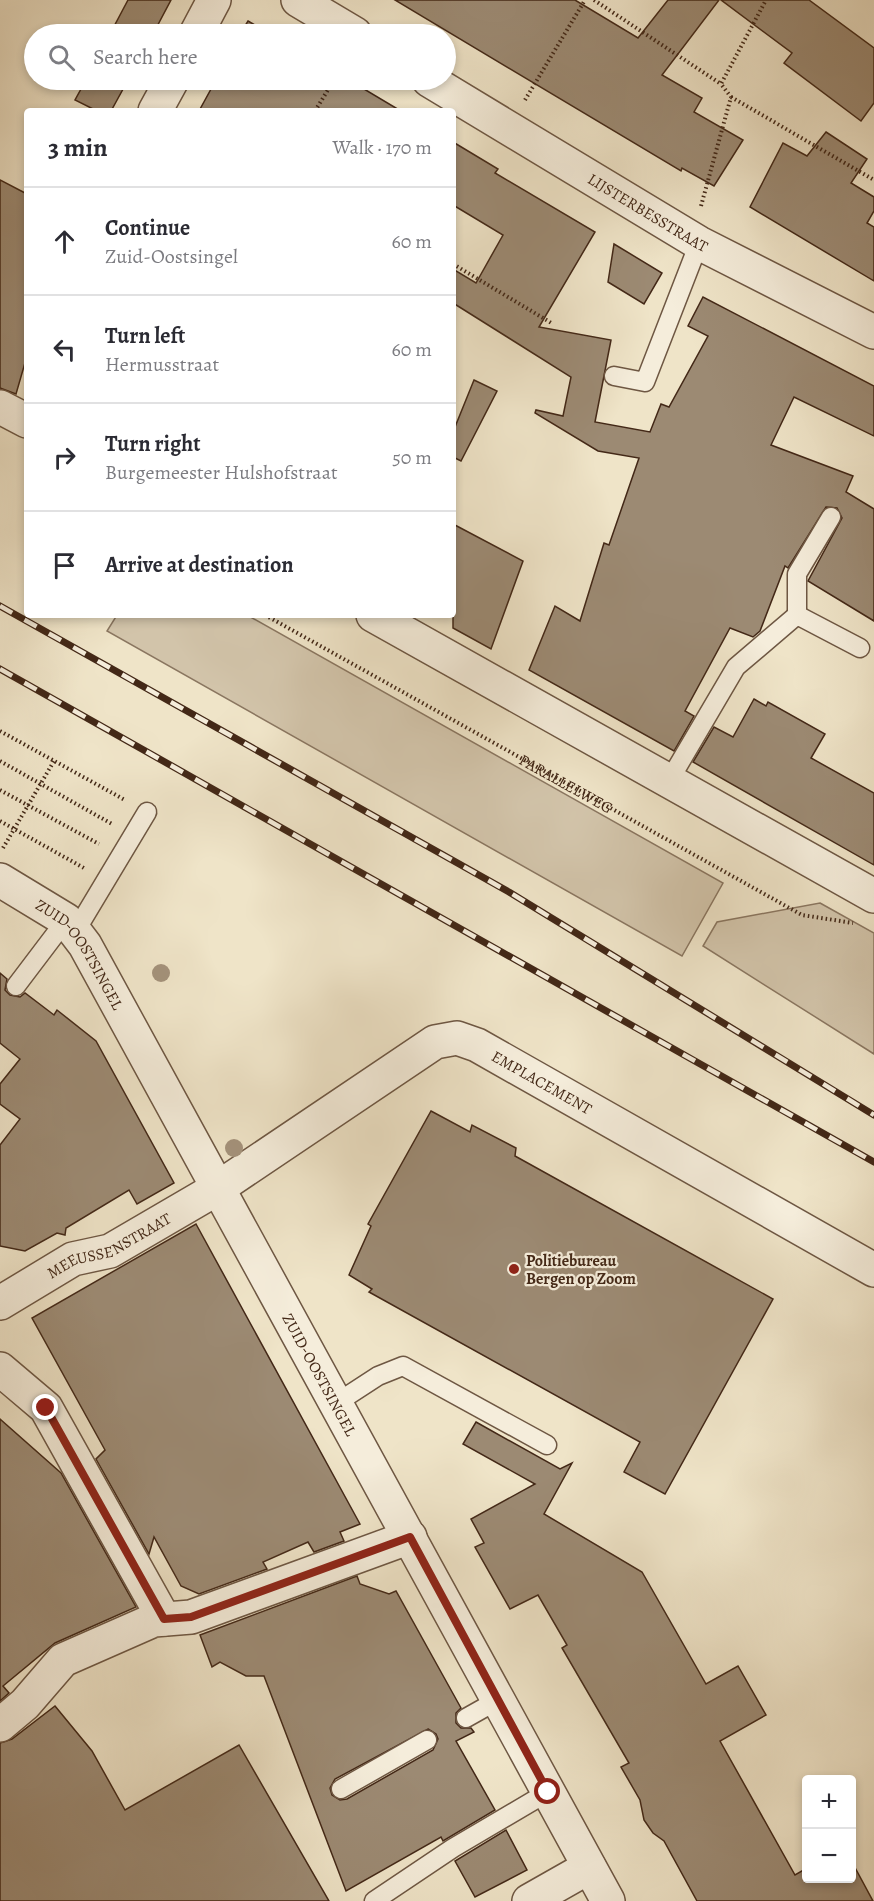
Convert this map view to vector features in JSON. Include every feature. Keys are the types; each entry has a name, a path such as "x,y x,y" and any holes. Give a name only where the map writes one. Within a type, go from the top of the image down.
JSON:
{"street":[{"path":"201,24 214,0"},
{"path":"298,0 338,24"},
{"path":"157,108 167,90"},
{"name":"LIJSTERBESSTRAAT","path":"446,90 695,240 874,332"},
{"path":"0,407 24,419"},
{"path":"378,618 874,896"},
{"name":"ZUID-OOSTSINGEL","path":"0,880 70,926 85,945 608,1901"},
{"name":"EMPLACEMENT","path":"218,1188 435,1042 457,1038 477,1045 874,1270"},
{"name":"MEEUSSENSTRAAT","path":"0,1303 73,1259 110,1251 218,1188"},
{"path":"0,1370 46,1408 164,1619"},
{"path":"0,1725 25,1704 63,1660 154,1620 191,1617 410,1537"},
{"path":"529,1901 589,1867"}],"lane":[{"path":"614,376 645,382 695,240"},
{"path":"669,781 736,667 797,615 797,574 831,517"},
{"path":"797,615 860,648"},
{"path":"16,986 70,926 106,880 147,812"},
{"path":"335,1404 378,1376 403,1366 546,1445"},
{"path":"466,1718 498,1700"},
{"path":"341,1789 427,1740"},
{"path":"374,1901 453,1848 548,1792"}],"path":[{"path":"509,128 585,0"},
{"path":"594,0 721,84 732,97 874,180"},
{"path":"721,84 766,0"},
{"path":"317,108 328,90"},
{"path":"695,240 732,97"},
{"path":"456,266 553,324"},
{"name":"PARALLELWEG","path":"270,618 802,915 813,919 857,923"},
{"path":"0,731 147,812"},
{"path":"0,761 133,836"},
{"path":"0,853 54,761"},
{"path":"0,790 120,856"},
{"path":"0,821 106,880"}],"shaded area":[{"path":"115,618 252,618 723,883 682,956 107,631"},
{"path":"820,903 874,933 874,1054 703,946 717,922"}],"building":[{"path":"128,0 171,0 158,24 115,24"},
{"path":"395,0 575,0 638,38 668,0 719,0 662,75 702,98 694,112 743,140 714,186 682,168 681,171 456,36 456,24 435,24"},
{"path":"721,0 809,0 874,48 874,103 861,121 784,63 792,53"},
{"path":"80,90 123,90 113,108 91,108 75,100"},
{"path":"211,90 366,90 396,108 201,108"},
{"path":"826,132 867,159 851,183 874,197 874,211 867,223 874,227 874,281 750,207 783,143 807,156"},
{"path":"456,144 498,169 495,173 595,232 539,327 611,340 595,422 650,432 661,404 669,407 708,336 688,326 703,297 874,386 874,436 794,397 771,445 853,476 846,492 874,509 874,621 808,581 842,518 837,508 826,507 788,568 785,566 760,631 753,637 730,628 685,711 694,716 674,751 529,670 555,606 580,621 604,543 609,545 639,458 598,451 535,413 536,410 563,416 571,377 456,305 456,271 476,283 503,235 456,207"},
{"path":"0,180 24,192 24,366 16,394 0,388"},
{"path":"614,244 662,273 644,304 608,282"},
{"path":"474,380 497,391 461,461 456,458 456,425"},
{"path":"456,526 523,561 491,649 453,628 453,618 456,618"},
{"path":"754,699 766,706 768,702 825,734 811,758 874,793 874,865 693,762 714,727 733,737"},
{"path":"0,973 7,979 5,990 10,995 20,997 25,993 54,1015 57,1010 96,1041 174,1183 137,1204 129,1190 66,1228 65,1235 57,1233 25,1251 0,1246 0,1145 20,1119 0,1104 0,1084 20,1059 0,1043"},
{"path":"431,1111 470,1132 472,1125 516,1148 515,1156 773,1299 665,1494 624,1472 640,1442 369,1292 372,1289 349,1275 371,1226 368,1224"},
{"path":"196,1224 360,1524 340,1532 344,1541 314,1552 308,1542 263,1562 267,1569 199,1594 181,1586 154,1537 149,1554 96,1459 105,1450 32,1318"},
{"path":"0,1419 61,1473 136,1607 55,1643 3,1686 9,1693 0,1701"},
{"path":"476,1422 560,1469 572,1463 544,1514 642,1572 706,1684 738,1666 766,1715 720,1741 795,1875 802,1871 802,1883 856,1883 856,1869 873,1901 697,1901 664,1841 653,1833 644,1820 640,1800 621,1767 629,1763 562,1648 567,1645 538,1595 510,1609 475,1547 484,1543 471,1519 535,1484 463,1444"},
{"path":"357,1576 360,1584 389,1594 396,1591 461,1708 456,1713 456,1723 461,1728 471,1728 474,1732 456,1741 495,1810 443,1841 441,1837 346,1891 264,1676 246,1676 220,1662 212,1667 200,1635","holes":["428,1729 436,1734 438,1739 433,1750 347,1799 340,1800 332,1795 330,1788 335,1779"]},
{"path":"55,1706 92,1751 125,1810 239,1745 329,1901 0,1901 0,1743 12,1739"},
{"path":"506,1830 527,1870 475,1897 455,1861"}],"railway":[{"path":"0,606 509,892 874,1115"},
{"path":"0,669 874,1162"}],"place":[{"name":"Politiebureau Bergen op Zoom","path":"514,1269"}],"route":[{"path":"46,1408 164,1619 191,1617 410,1537 548,1792"}]}
